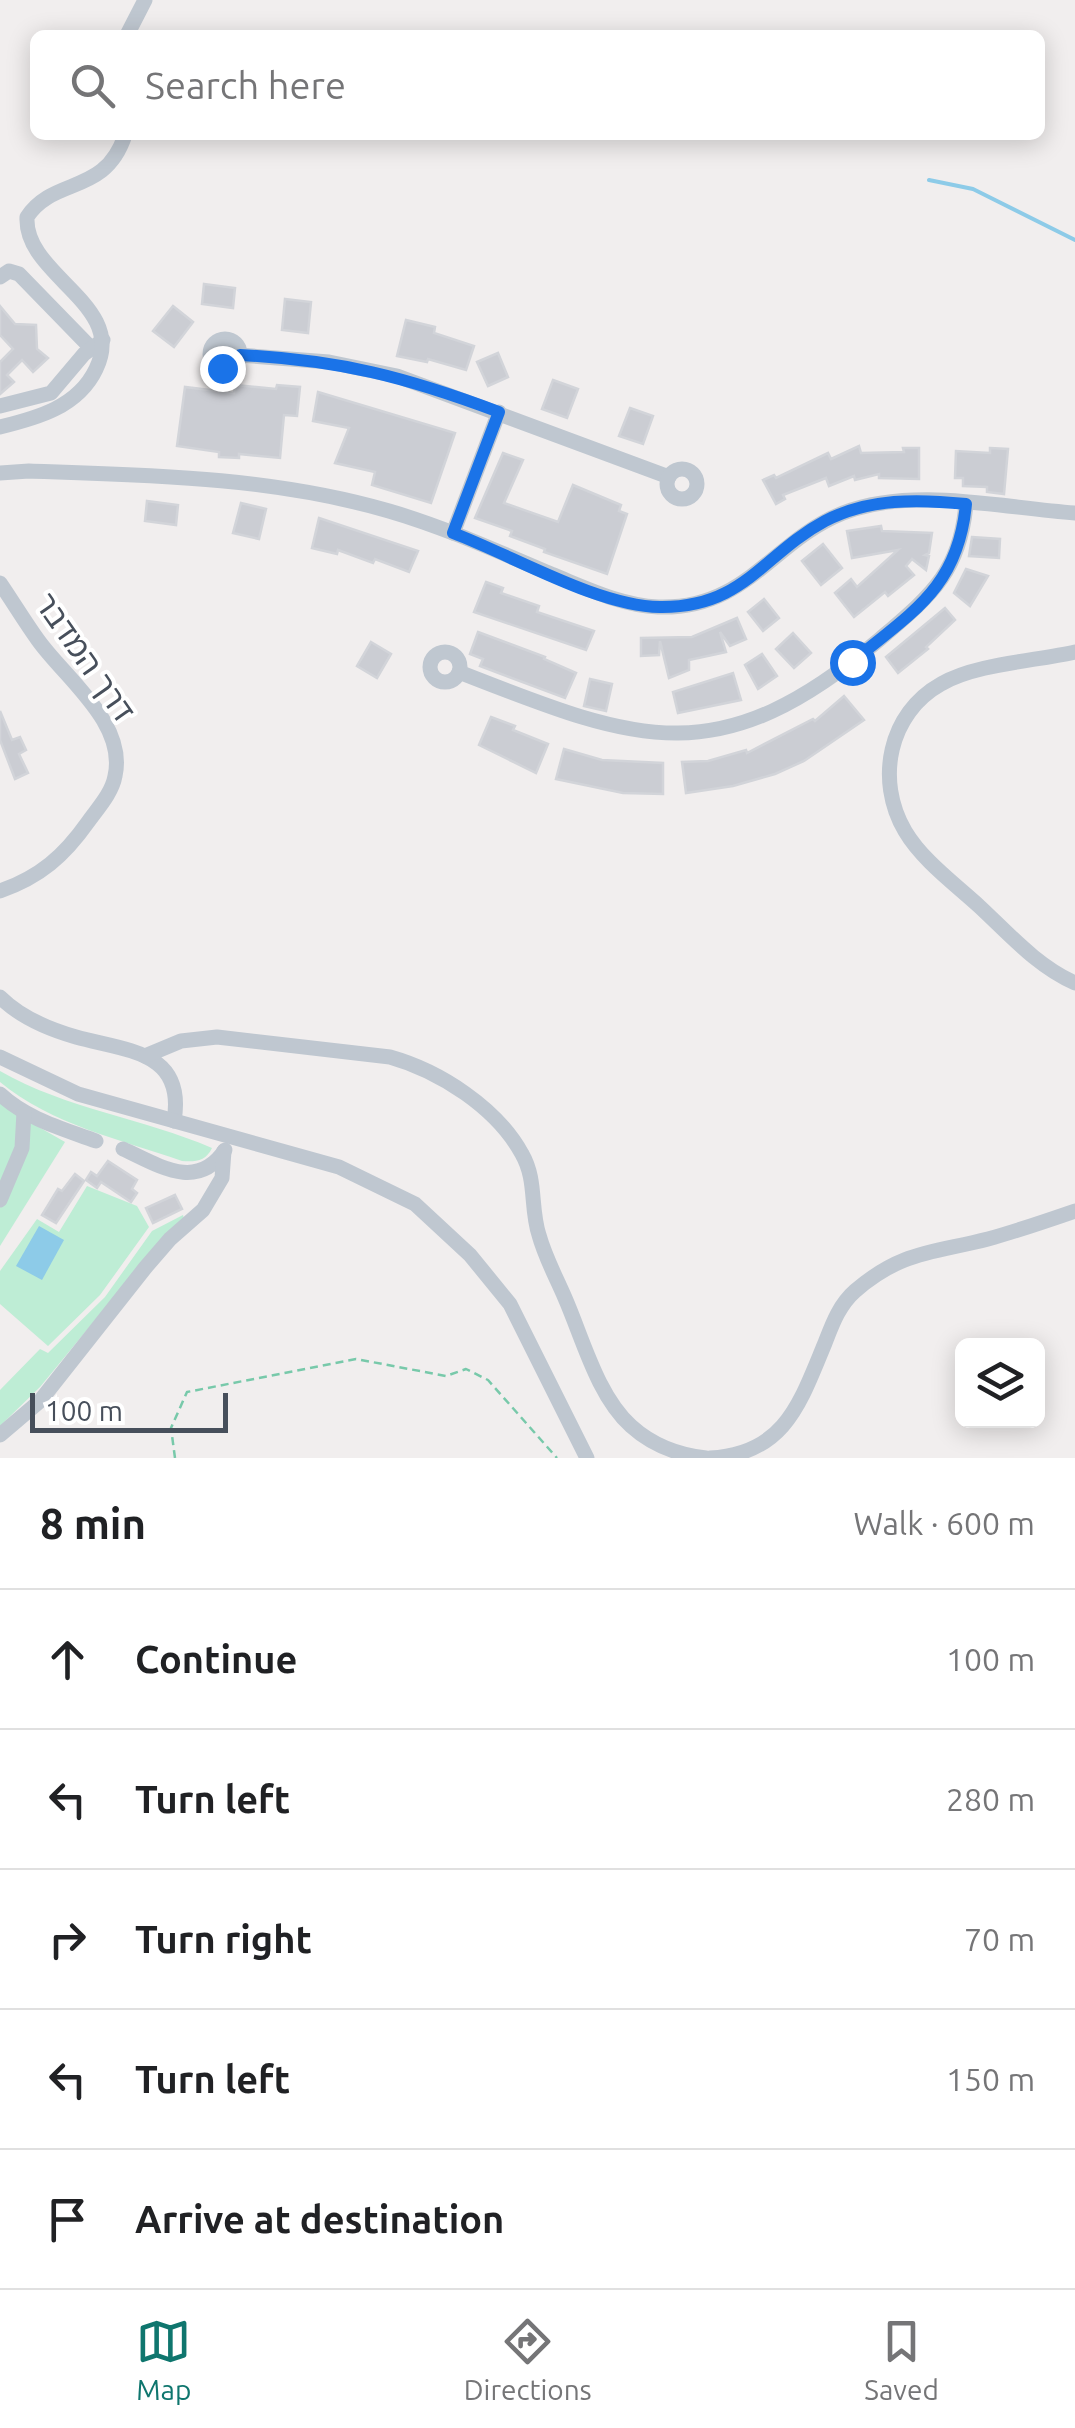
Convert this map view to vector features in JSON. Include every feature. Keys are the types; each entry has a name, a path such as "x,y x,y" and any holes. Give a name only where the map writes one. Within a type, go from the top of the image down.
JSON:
{"street":[{"path":"129,30 144,0"},
{"path":"0,427 42,416 64,405 92,379 102,357 97,344 98,325 30,241 27,217 36,204 94,178 108,167 122,140"},
{"path":"0,277 10,272 19,274 97,344"},
{"path":"0,406 52,393 97,344"},
{"path":"240,355 373,370 669,476"},
{"path":"453,533 499,412"},
{"path":"0,473 139,476 278,487 359,503 453,533 608,597 662,607 698,603 732,590 764,570 810,530 843,513 898,501 1075,513"},
{"path":"459,672 566,714 624,730 683,734 740,724 797,700 825,683 922,603 946,575 956,556 966,504"},
{"name":"דרך המדבר","path":"0,583 38,640 98,714 111,735 116,758 115,776 107,795 73,843 53,864 0,891"},
{"path":"1075,652 964,674 940,684 920,699 894,739 889,786 894,810 924,855 1038,962 1075,983"},
{"path":"0,998 28,1020 146,1056 171,1077 177,1102 174,1122"},
{"path":"146,1056 181,1041 217,1037 372,1054 412,1063 487,1111 520,1150 530,1170 539,1237 602,1383 631,1426 683,1456 729,1457 749,1450 790,1420 836,1317 850,1295 876,1274 906,1257 986,1239 1075,1211"},
{"path":"0,1058 78,1094 310,1158 376,1183 415,1204 444,1228 510,1304 586,1458"},
{"path":"0,1094 24,1112 96,1141"},
{"path":"0,1200 22,1148 24,1112"},
{"path":"123,1149 170,1170 189,1173 208,1169 234,1137"},
{"path":"2,1432 40,1401 144,1268 203,1210 222,1178 224,1152"}],"path":[{"path":"175,1458 171,1428 188,1392 356,1359 446,1376 466,1369 476,1372 488,1380 557,1458"}],"green space":[{"path":"0,1071 51,1095 212,1148 200,1160 182,1161 87,1129 20,1097 0,1082"},
{"path":"0,1102 65,1142 0,1246"},
{"path":"87,1186 137,1206 149,1227 100,1295 48,1346 0,1304 0,1271 37,1219 59,1232"},
{"path":"183,1215 185,1222 160,1241 40,1387 0,1426 0,1390 40,1349 48,1353 105,1297 152,1231"}],"water":[{"path":"39,1226 64,1240 42,1280 16,1266"}],"building":[{"path":"204,284 235,288 233,308 202,304"},
{"path":"285,299 311,302 308,333 282,330"},
{"path":"0,306 15,324 36,325 37,349 48,358 33,372 22,360 7,375 14,382 0,394 0,362 13,349 0,335"},
{"path":"173,306 193,322 174,347 153,331"},
{"path":"406,320 435,327 434,333 474,346 466,370 428,359 427,362 397,356"},
{"path":"498,353 508,377 488,386 477,362"},
{"path":"553,380 578,389 567,418 542,409"},
{"path":"235,385 300,387 297,416 284,415 280,458 239,454 239,458 219,457 219,452 177,446 185,387 234,393"},
{"path":"318,392 455,433 431,503 372,485 375,472 335,463 349,428 313,421"},
{"path":"630,408 653,416 643,444 619,436"},
{"path":"859,446 861,453 919,448 919,479 879,478 879,474 855,480 854,476 829,486 826,478 783,495 785,499 776,504 763,480 774,475 776,478 828,453 831,459"},
{"path":"990,448 1008,449 1004,494 987,492 987,487 963,486 963,478 955,478 956,451 990,453"},
{"path":"503,453 523,460 504,503 558,522 573,485 621,505 619,511 627,514 607,574 544,552 545,549 510,536 512,531 475,518"},
{"path":"147,501 178,505 176,525 145,521"},
{"path":"241,503 266,509 259,539 233,533"},
{"path":"319,518 418,551 409,572 375,559 373,563 338,550 337,554 312,548"},
{"path":"881,526 882,531 932,533 929,553 925,555 929,556 926,570 912,559 906,566 914,575 854,617 835,593 851,579 857,587 898,550 852,558 847,531"},
{"path":"972,537 1000,539 999,558 969,556"},
{"path":"823,544 842,568 821,585 802,561"},
{"path":"966,569 988,576 970,606 954,593"},
{"path":"486,582 503,588 501,593 539,606 537,612 594,631 586,650 474,612"},
{"path":"764,599 779,618 763,631 748,612"},
{"path":"945,608 955,620 898,673 886,657"},
{"path":"737,618 746,639 730,646 720,632 726,652 689,660 689,670 669,678 660,641 659,655 641,656 641,638 692,637"},
{"path":"478,632 576,673 565,698 480,666 483,659 470,654"},
{"path":"793,633 811,653 794,668 776,649"},
{"path":"371,642 391,654 377,678 357,666"},
{"path":"762,654 777,676 758,689 745,665"},
{"path":"733,673 741,700 678,713 673,692"},
{"path":"590,679 612,684 606,711 584,706"},
{"path":"844,696 864,720 804,761 733,786 686,793 682,762 708,761 746,750 747,753 815,721"},
{"path":"0,711 12,740 20,737 26,750 19,754 28,773 15,779 0,740"},
{"path":"491,717 548,744 536,773 479,745"},
{"path":"564,749 602,760 663,763 663,794 623,793 556,779"},
{"path":"108,1161 137,1180 132,1189 137,1193 131,1202 101,1182 97,1188 86,1180 91,1172 97,1176"},
{"path":"75,1174 84,1181 56,1223 42,1215 58,1189 62,1191"},
{"path":"175,1195 182,1209 153,1223 146,1208"}],"waterway":[{"path":"929,180 973,189 1075,240"}],"route":[{"path":"222,368 233,366 240,355 329,362 396,376 499,412 453,533 608,597 644,606 680,606 715,598 764,570 810,530 843,513 898,501 966,504 960,546 946,575 922,603 852,662"}]}
